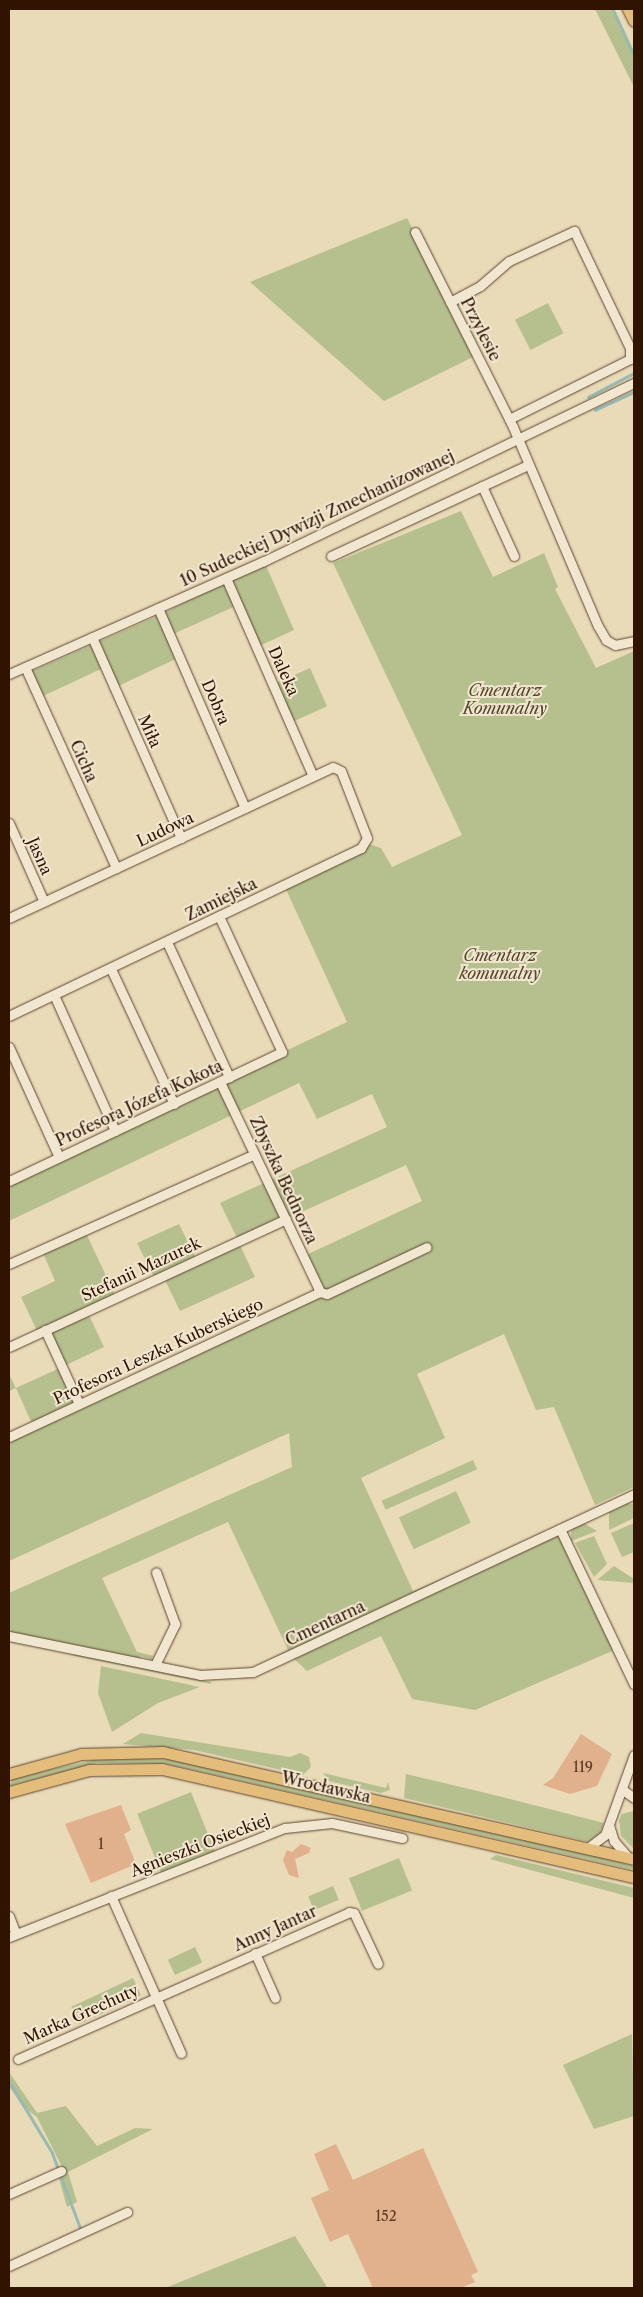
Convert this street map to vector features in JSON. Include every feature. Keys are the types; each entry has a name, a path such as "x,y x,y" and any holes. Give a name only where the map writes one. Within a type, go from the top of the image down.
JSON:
{"main road":[{"path":"628,9 634,21"},
{"name":"Wrocławska","path":"9,1774 81,1754 163,1752 631,1858"},
{"name":"Wrocławska","path":"9,1792 80,1771 162,1769 634,1877"}],"street":[{"path":"450,302 480,286 509,261 574,231 630,348 630,359 509,418"},
{"name":"Przylesie","path":"415,232 509,418 526,466 606,640 615,645 634,641"},
{"name":"10 Sudeckiej Dywizji Zmechanizowanej","path":"9,674 226,578 634,383"},
{"path":"331,556 526,466"},
{"path":"482,486 514,556"},
{"name":"Daleka","path":"226,578 313,776"},
{"name":"Dobra","path":"158,608 245,808"},
{"name":"Miła","path":"92,637 181,838"},
{"name":"Cicha","path":"25,667 116,868"},
{"name":"Ludowa","path":"9,918 333,766"},
{"name":"Zamiejska","path":"9,1016 167,942 366,843 341,771 333,766"},
{"name":"Jasna","path":"9,823 44,902"},
{"name":"Profesora Józefa Kokota","path":"9,1181 282,1052 219,916"},
{"name":"Zbyszka Bednorza","path":"167,942 255,1154 320,1292"},
{"path":"111,969 174,1104"},
{"path":"54,995 115,1131"},
{"path":"9,1047 59,1157"},
{"path":"9,1264 255,1154"},
{"name":"Stefanii Mazurek","path":"9,1347 286,1219"},
{"name":"Profesora Leszka Kuberskiego","path":"9,1437 320,1292 327,1294 427,1247"},
{"path":"45,1330 79,1404"},
{"name":"Cmentarna","path":"9,1636 215,1677 253,1672 634,1494"},
{"path":"560,1529 634,1684"},
{"path":"155,1666 175,1624 156,1572"},
{"path":"589,1847 602,1840 623,1790 634,1755"},
{"path":"623,1790 634,1798"},
{"name":"Agnieszki Osieckiej","path":"9,1916 12,1935 300,1824 332,1823 402,1838"},
{"path":"609,1825 614,1841 631,1858"},
{"name":"Marka Grechuty","path":"111,1896 181,2053"},
{"name":"Anny Jantar","path":"156,1997 352,1911 378,1964"},
{"path":"255,1953 275,1998"},
{"name":"Marka Grechuty","path":"18,2058 156,1997"},
{"path":"9,2194 61,2171"},
{"path":"9,2266 127,2212"}],"green space":[{"path":"595,9 614,9 634,52 634,87"},
{"path":"407,218 477,355 384,401 250,282"},
{"path":"548,303 563,333 530,350 515,320"},
{"path":"461,511 493,577 544,553 558,587 555,589 596,668 634,651 634,1487 595,1505 554,1407 536,1410 504,1334 417,1374 445,1438 361,1478 413,1591 560,1529 617,1649 475,1710 412,1699 381,1636 307,1671 291,1656 262,1664 288,1650 228,1522 102,1578 137,1652 154,1656 151,1659 140,1656 142,1662 9,1636 9,1593 292,1467 289,1433 9,1561 9,1437 33,1426 16,1388 62,1367 79,1404 320,1292 304,1256 422,1201 406,1165 286,1219 238,1241 255,1277 180,1311 163,1276 155,1279 137,1243 179,1224 197,1260 238,1240 220,1203 387,1127 372,1094 317,1119 299,1083 9,1221 9,1181 347,1022 284,885 366,843 381,848 392,867 462,835 333,563"},
{"path":"264,561 294,630 257,647 238,605 171,635 180,657 114,688 105,667 41,697 32,671 164,613"},
{"path":"310,668 327,706 291,723 273,684"},
{"path":"84,1229 116,1297 87,1311 104,1347 62,1367 45,1330 38,1333 21,1297 55,1281 41,1248"},
{"path":"9,1374 16,1388 9,1391"},
{"path":"473,1460 477,1469 386,1510 382,1501"},
{"path":"456,1491 471,1523 414,1549 399,1518"},
{"path":"625,1503 634,1504 634,1518 609,1530 609,1511"},
{"path":"582,1522 597,1531 571,1541 571,1530"},
{"path":"634,1523 634,1552 622,1557 611,1533"},
{"path":"594,1536 607,1564 594,1577 575,1543"},
{"path":"614,1566 634,1579 634,1583 597,1580"},
{"path":"76,1653 211,1682 211,1684 71,1655"},
{"path":"101,1666 200,1687 158,1703 112,1732 98,1693"},
{"path":"141,1733 290,1757 300,1753 309,1757 311,1767 303,1775 194,1750 123,1744"},
{"path":"102,1758 172,1759 606,1858 634,1866 634,1870 167,1764 97,1763 9,1786 13,1778"},
{"path":"323,1773 386,1788 388,1782 390,1790 381,1793 329,1781"},
{"path":"406,1774 604,1823 598,1839 589,1842 404,1798"},
{"path":"191,1792 216,1854 162,1876 137,1814"},
{"path":"634,1811 634,1849 621,1836 619,1820 622,1814"},
{"path":"496,1855 634,1888 634,1898 490,1859"},
{"path":"399,1858 412,1890 362,1911 349,1878"},
{"path":"333,1886 339,1900 314,1910 308,1897"},
{"path":"195,1947 202,1962 175,1975 168,1960"},
{"path":"133,1978 141,1995 79,2024 71,2007"},
{"path":"632,2034 634,2116 594,2129 563,2065"},
{"path":"9,2072 37,2113 66,2106 97,2146 135,2128 153,2129 68,2172 77,2202 67,2207 58,2175 62,2167 37,2117 23,2107 9,2086"},
{"path":"295,2236 327,2287 165,2288"}],"building":[{"path":"581,1734 612,1754 597,1786 570,1794 543,1785 553,1778"},
{"path":"121,1805 131,1830 124,1834 136,1864 91,1883 65,1824"},
{"path":"301,1844 311,1848 309,1853 295,1859 299,1878 289,1875 283,1860 287,1850 292,1852"},
{"path":"336,2144 353,2180 423,2148 478,2272 471,2275 475,2282 461,2288 373,2288 348,2234 330,2242 311,2198 329,2190 314,2154"}],"waterway":[{"path":"613,9 634,55"},
{"path":"588,397 634,373"},
{"path":"595,410 634,392"},
{"path":"9,2081 52,2152 80,2227"}],"park label":[{"name":"Cmentarz Komunalny","path":"505,699"},
{"name":"Cmentarz komunalny","path":"500,964"}]}
